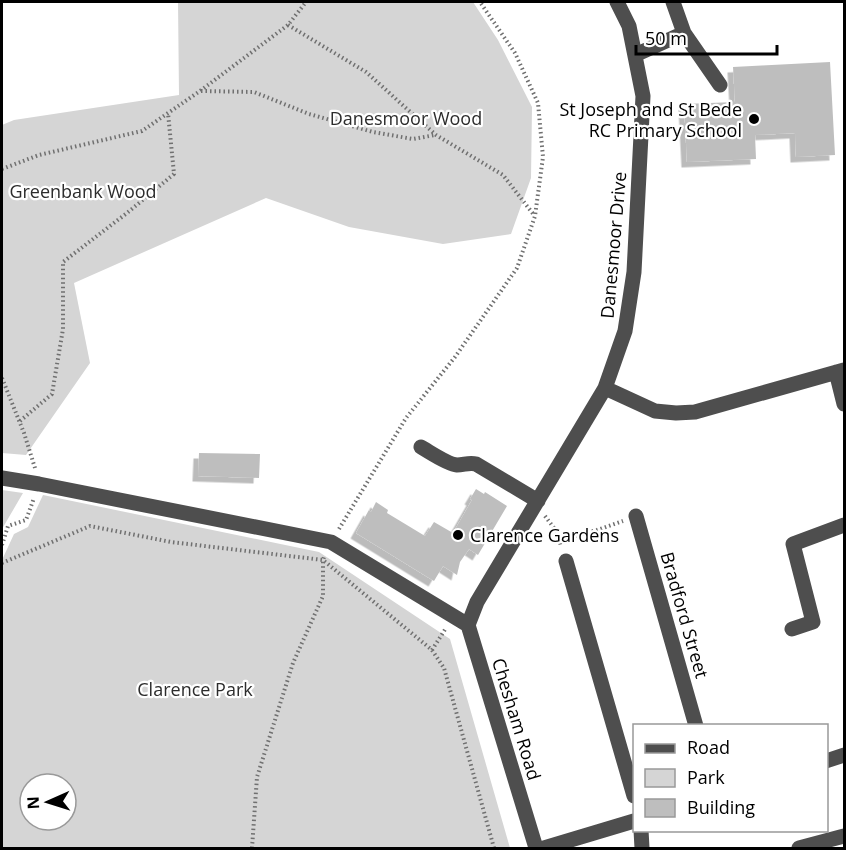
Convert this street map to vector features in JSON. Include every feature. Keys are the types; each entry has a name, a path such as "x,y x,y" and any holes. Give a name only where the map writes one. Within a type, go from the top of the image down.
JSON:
{"street":[{"name":"Danesmoor Drive","path":"468,625 477,602 605,388 625,331 634,272 643,96 630,26 617,2"},
{"path":"673,2 684,33 720,85"},
{"path":"635,55 684,33"},
{"path":"605,388 655,411 695,412 840,371 844,404"},
{"path":"421,447 451,464 470,462 476,464 537,503"},
{"path":"2,478 331,542 468,625"},
{"name":"Bradford Street","path":"636,516 695,724"},
{"path":"792,629 813,622 793,544 844,525"},
{"path":"566,561 633,793"},
{"name":"Chesham Road","path":"468,625 536,849"},
{"path":"828,760 844,756"},
{"path":"544,849 633,821"},
{"path":"641,832 642,849"},
{"path":"799,849 844,836"}],"path":[{"path":"2,169 39,155 142,130 200,91 288,25 306,2"},
{"path":"252,849 257,777 293,663 323,596 323,560 331,542 406,418 455,357 517,268 535,216 543,157 538,103 515,52 480,2"},
{"path":"288,25 366,72 436,135 503,175 535,216"},
{"path":"200,91 254,92 309,114 373,132 413,139 436,135"},
{"path":"20,421 52,394 63,329 63,262 174,174 168,113"},
{"path":"2,378 20,421 39,484 26,520 8,526 2,545"},
{"path":"537,503 557,532 566,561"},
{"path":"557,532 575,536 636,516"},
{"path":"2,563 90,526 171,542 323,560 432,651 444,668 494,849"},
{"path":"432,651 453,615"}],"green space":[{"name":"Danesmoor Wood","path":"178,2 473,2 498,40 532,107 531,178 511,234 443,244 349,227 266,198 74,283 90,363 26,455 2,453 2,125 14,120 179,95"},
{"path":"2,490 23,493 2,529"},
{"name":"Clarence Park","path":"43,495 319,552 450,639 510,848 2,848 2,560 14,534 28,527"}],"building":[{"path":"830,62 835,155 796,157 795,133 755,135 756,159 687,162 684,104 735,102 733,67"},
{"path":"199,453 260,454 259,478 198,476"},
{"name":"Clarence Gardens","path":"476,489 507,506 478,555 469,549 460,562 457,575 443,566 434,581 356,533 376,502 388,510 387,513 425,536 434,522 453,533"}],"place":[{"name":"St Joseph and St Bede RC Primary School","path":"754,119"},
{"name":"Clarence Gardens","path":"458,535"}],"park label":[{"name":"Greenbank Wood","path":"83,191"}]}
